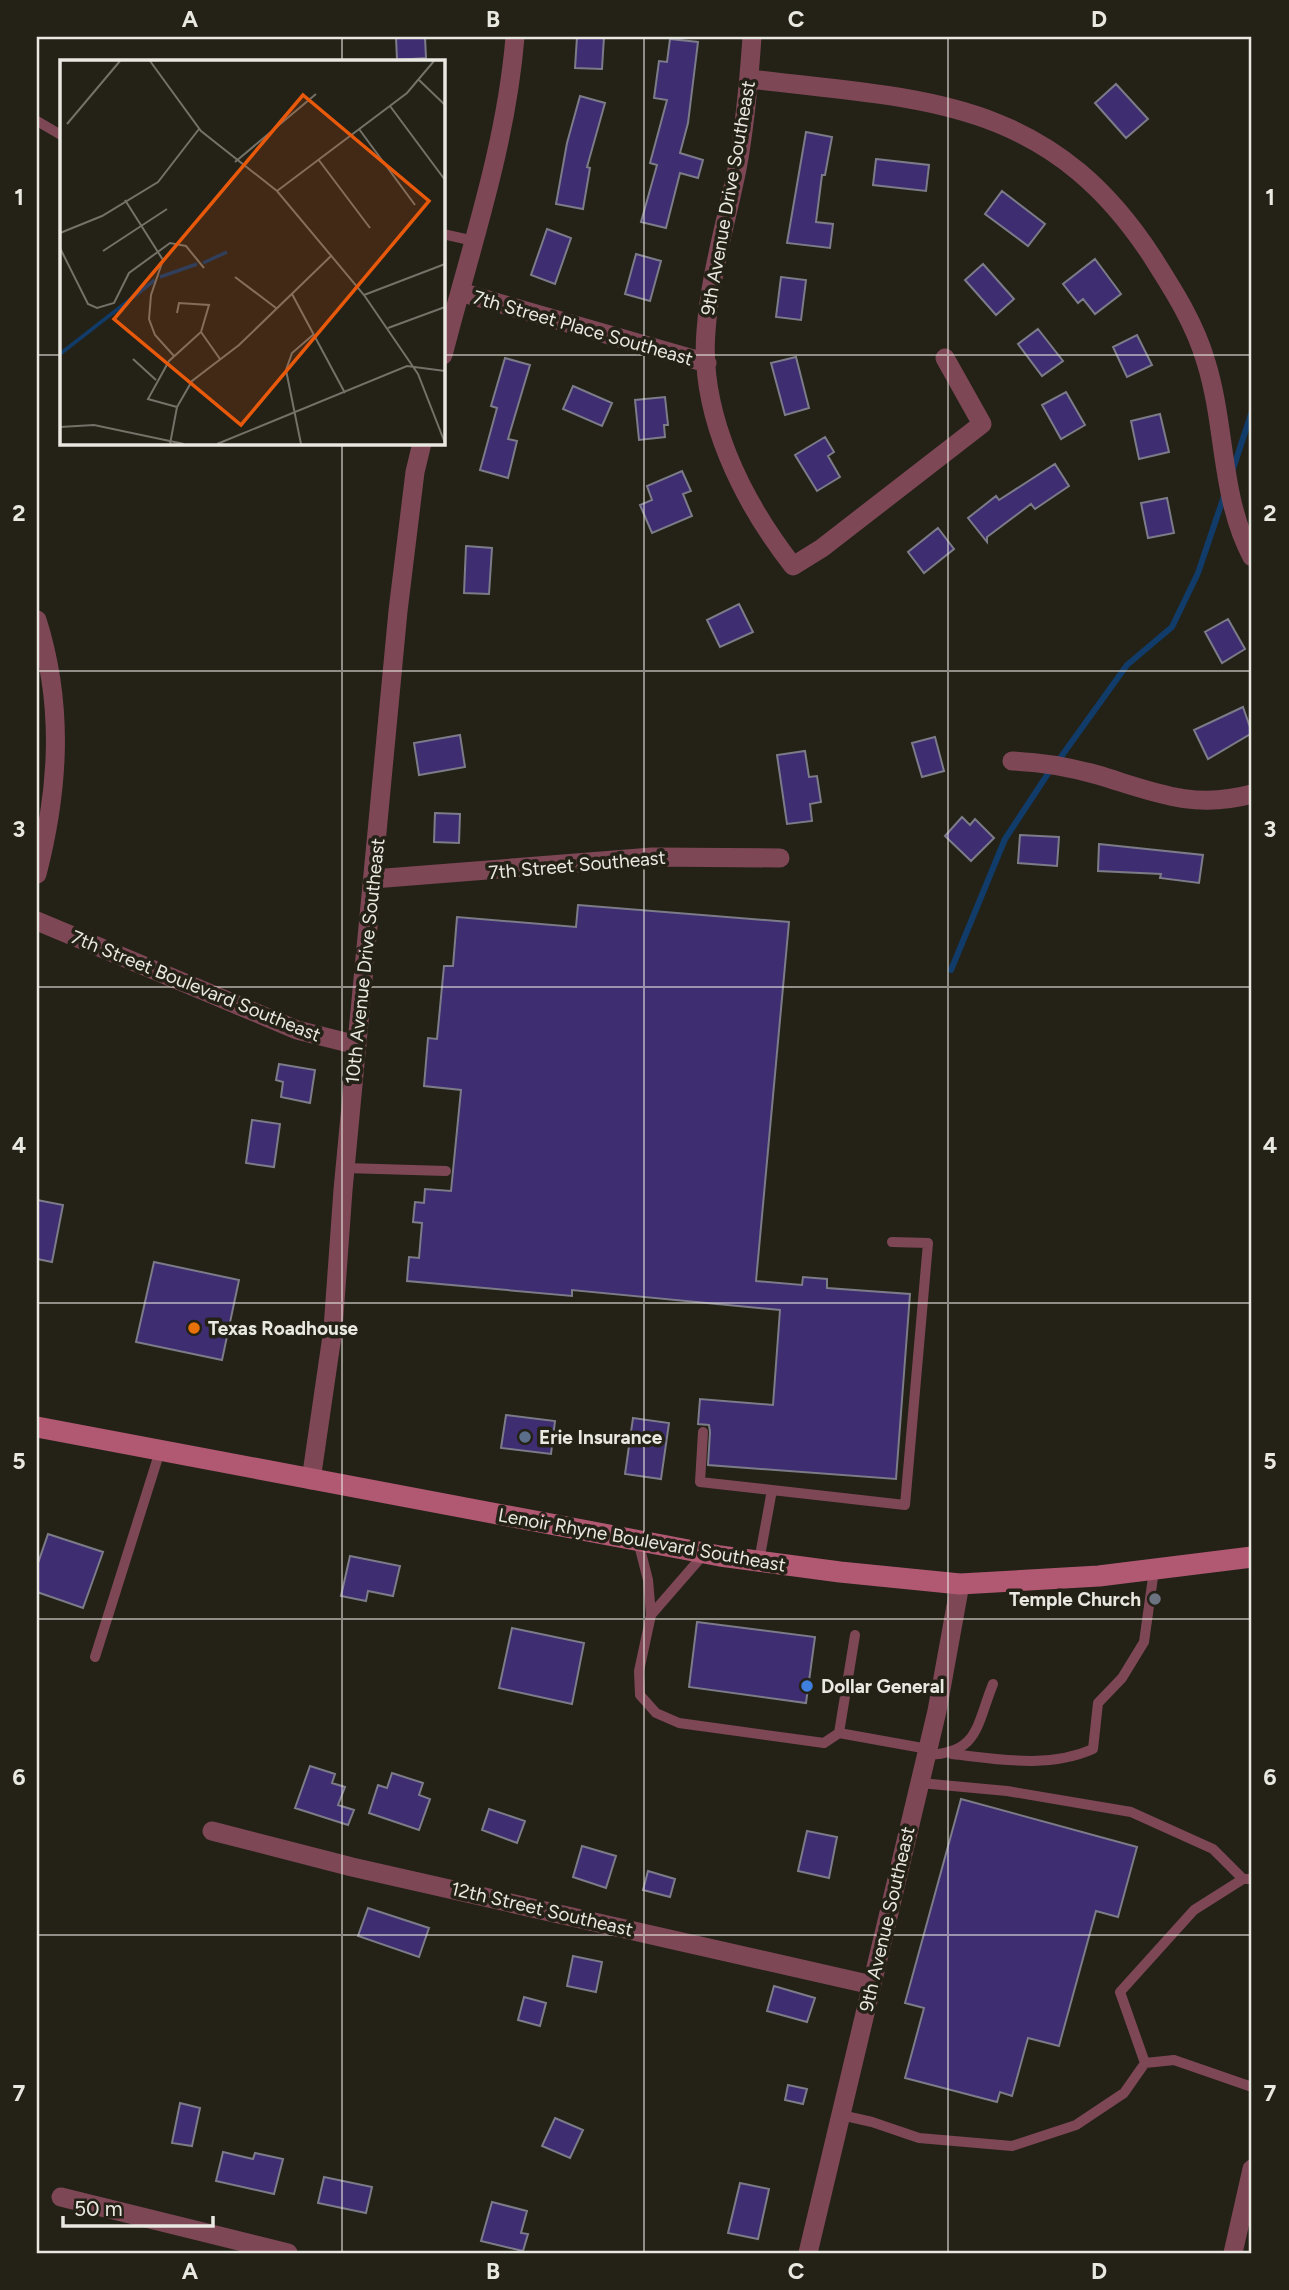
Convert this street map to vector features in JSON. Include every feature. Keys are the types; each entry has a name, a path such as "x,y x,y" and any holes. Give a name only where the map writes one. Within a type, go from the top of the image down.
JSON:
{"main road":[{"name":"Lenoir Rhyne Boulevard Southeast","path":"37,1427 705,1553 960,1584 1153,1570 1252,1557"}],"street":[{"path":"446,332 460,292 501,140 510,93 515,37"},
{"name":"9th Avenue Drive Southeast","path":"751,37 750,79 737,169 712,277 705,333 707,363 715,414 736,473 761,521 793,566 849,528 982,424 945,358"},
{"path":"750,79 870,94 969,111 1029,136 1081,173 1142,242 1195,330 1212,383 1235,518 1252,557"},
{"name":"7th Street Place Southeast","path":"460,292 707,363"},
{"name":"10th Avenue Drive Southeast","path":"311,1480 333,1329 345,1168 398,611 415,472 422,444"},
{"path":"37,620 51,663 56,737 47,834 37,874"},
{"path":"1012,761 1068,767 1142,791 1184,799 1228,800 1252,794"},
{"name":"7th Street Southeast","path":"373,879 652,857 780,858"},
{"name":"7th Street Boulevard Southeast","path":"37,921 297,1030 357,1045"},
{"name":"9th Avenue Southeast","path":"808,2253 920,1783 960,1584"},
{"name":"12th Street Southeast","path":"212,1831 352,1867 872,1985"},
{"path":"1233,2253 1252,2169"},
{"path":"61,2197 288,2253"}],"lane":[{"path":"37,121 60,134"},
{"path":"444,234 474,241"},
{"path":"345,1168 446,1171"},
{"path":"703,1432 700,1482 905,1505 929,1243 891,1241"},
{"path":"95,1657 160,1451"},
{"path":"759,1561 772,1490"},
{"path":"638,1541 648,1580 651,1615 639,1671 640,1695 656,1713 679,1723 824,1743 839,1733 927,1752 1018,1761 1072,1759 1093,1749 1098,1703 1122,1678 1144,1642 1153,1570"},
{"path":"651,1615 659,1608 673,1586 705,1553"},
{"path":"839,1733 855,1635"},
{"path":"951,1754 970,1742 993,1684"},
{"path":"920,1783 969,1787 1131,1812 1213,1849 1248,1879 1194,1910 1119,1992 1145,2063"},
{"path":"841,2115 919,2138 1012,2146 1076,2125 1124,2092 1145,2063 1174,2060 1252,2087"}],"building":[{"path":"396,37 425,37 426,58 397,60"},
{"path":"577,37 604,37 602,69 575,68"},
{"path":"670,39 698,42 688,123 680,153 703,160 698,178 680,173 666,228 641,222 657,165 650,163 667,100 654,98 659,61 667,62"},
{"path":"1116,84 1148,119 1126,138 1095,103"},
{"path":"580,96 605,103 587,167 590,168 583,209 556,204 567,143"},
{"path":"806,132 832,137 825,175 822,175 816,222 833,224 830,248 787,243"},
{"path":"876,159 929,165 926,191 873,185"},
{"path":"1002,191 1045,224 1028,246 985,214"},
{"path":"547,229 571,238 555,284 531,275"},
{"path":"636,254 661,261 650,301 625,294"},
{"path":"1095,259 1121,294 1095,314 1083,299 1078,303 1063,284"},
{"path":"983,264 1014,299 996,315 965,280"},
{"path":"781,277 806,280 801,320 776,317"},
{"path":"1038,329 1063,361 1042,376 1018,344"},
{"path":"1137,335 1152,365 1127,377 1113,347"},
{"path":"796,357 809,408 785,415 771,363"},
{"path":"505,358 530,365 508,439 517,441 508,478 480,470 497,408 491,406"},
{"path":"573,386 612,403 602,426 563,409"},
{"path":"1066,392 1085,425 1061,439 1042,405"},
{"path":"665,397 668,425 664,425 665,437 639,440 635,400"},
{"path":"1160,414 1169,452 1139,459 1131,421"},
{"path":"825,437 834,452 828,456 840,477 817,491 795,455"},
{"path":"1055,464 1069,486 1035,509 1031,504 987,537 987,542 968,518 996,496 999,500"},
{"path":"682,471 691,491 683,494 692,516 652,533 640,505 652,500 647,486"},
{"path":"1167,498 1174,533 1148,538 1141,503"},
{"path":"938,528 954,549 924,573 908,552"},
{"path":"466,546 492,548 489,594 464,593"},
{"path":"739,604 753,632 720,647 707,620"},
{"path":"1228,619 1245,649 1222,663 1205,632"},
{"path":"1243,707 1252,733 1208,759 1194,730"},
{"path":"460,735 465,767 419,775 414,743"},
{"path":"935,737 944,771 922,777 912,743"},
{"path":"805,751 809,777 817,776 821,802 810,804 812,821 787,824 777,755"},
{"path":"435,813 460,814 459,843 434,842"},
{"path":"962,817 970,825 975,819 994,838 971,861 945,836"},
{"path":"1020,835 1059,837 1057,866 1018,863"},
{"path":"1099,844 1203,855 1199,883 1160,878 1161,874 1098,871"},
{"path":"578,905 789,922 756,1281 802,1285 803,1277 827,1279 827,1288 910,1294 896,1479 708,1465 710,1432 709,1425 698,1424 700,1399 773,1405 780,1310 572,1290 572,1296 407,1281 409,1257 419,1258 422,1223 413,1222 415,1202 424,1203 425,1189 451,1191 461,1090 424,1086 428,1038 437,1039 444,966 453,966 457,917 576,927"},
{"path":"279,1064 315,1070 310,1103 281,1097 283,1082 276,1080"},
{"path":"252,1120 280,1124 274,1167 246,1163"},
{"path":"37,1200 63,1205 52,1262 37,1259"},
{"path":"154,1262 239,1280 222,1360 136,1342"},
{"path":"506,1415 555,1421 551,1454 501,1448"},
{"path":"633,1418 669,1423 661,1479 625,1474"},
{"path":"48,1534 103,1552 83,1608 37,1592 37,1566"},
{"path":"350,1556 400,1566 393,1596 368,1591 366,1601 341,1596"},
{"path":"697,1622 815,1637 806,1703 689,1687"},
{"path":"512,1628 584,1643 572,1704 499,1688"},
{"path":"310,1766 335,1774 332,1783 345,1787 338,1805 354,1810 348,1825 295,1808"},
{"path":"392,1773 423,1783 419,1795 430,1799 419,1830 369,1813 378,1785 387,1788"},
{"path":"961,1799 1137,1847 1118,1917 1096,1911 1059,2046 1028,2038 1012,2096 1000,2092 997,2102 905,2078 924,2008 905,2003"},
{"path":"489,1809 525,1821 517,1843 482,1830"},
{"path":"807,1831 837,1837 829,1878 798,1871"},
{"path":"582,1846 616,1856 606,1888 573,1877"},
{"path":"648,1871 675,1879 670,1897 643,1890"},
{"path":"368,1908 429,1928 419,1957 358,1936"},
{"path":"573,1956 602,1962 596,1992 567,1986"},
{"path":"774,1986 815,1998 807,2022 767,2011"},
{"path":"524,1997 546,2003 540,2026 518,2020"},
{"path":"788,2085 807,2089 803,2104 785,2100"},
{"path":"180,2103 200,2108 192,2146 172,2143"},
{"path":"555,2118 583,2130 570,2158 542,2146"},
{"path":"223,2152 253,2159 255,2153 283,2159 274,2194 216,2181"},
{"path":"324,2177 372,2187 366,2213 318,2203"},
{"path":"740,2183 769,2189 758,2239 728,2233"},
{"path":"492,2202 527,2211 521,2233 528,2234 523,2251 481,2241"}],"waterway":[{"path":"1233,469 1252,411"},
{"path":"1058,761 1127,665 1172,627 1198,573 1225,493"},
{"path":"951,970 1005,839 1051,769"}],"place":[{"name":"Texas Roadhouse","path":"194,1328"},
{"name":"Erie Insurance","path":"525,1437"},
{"name":"Temple Church","path":"1155,1599"},
{"name":"Dollar General","path":"807,1686"}]}
